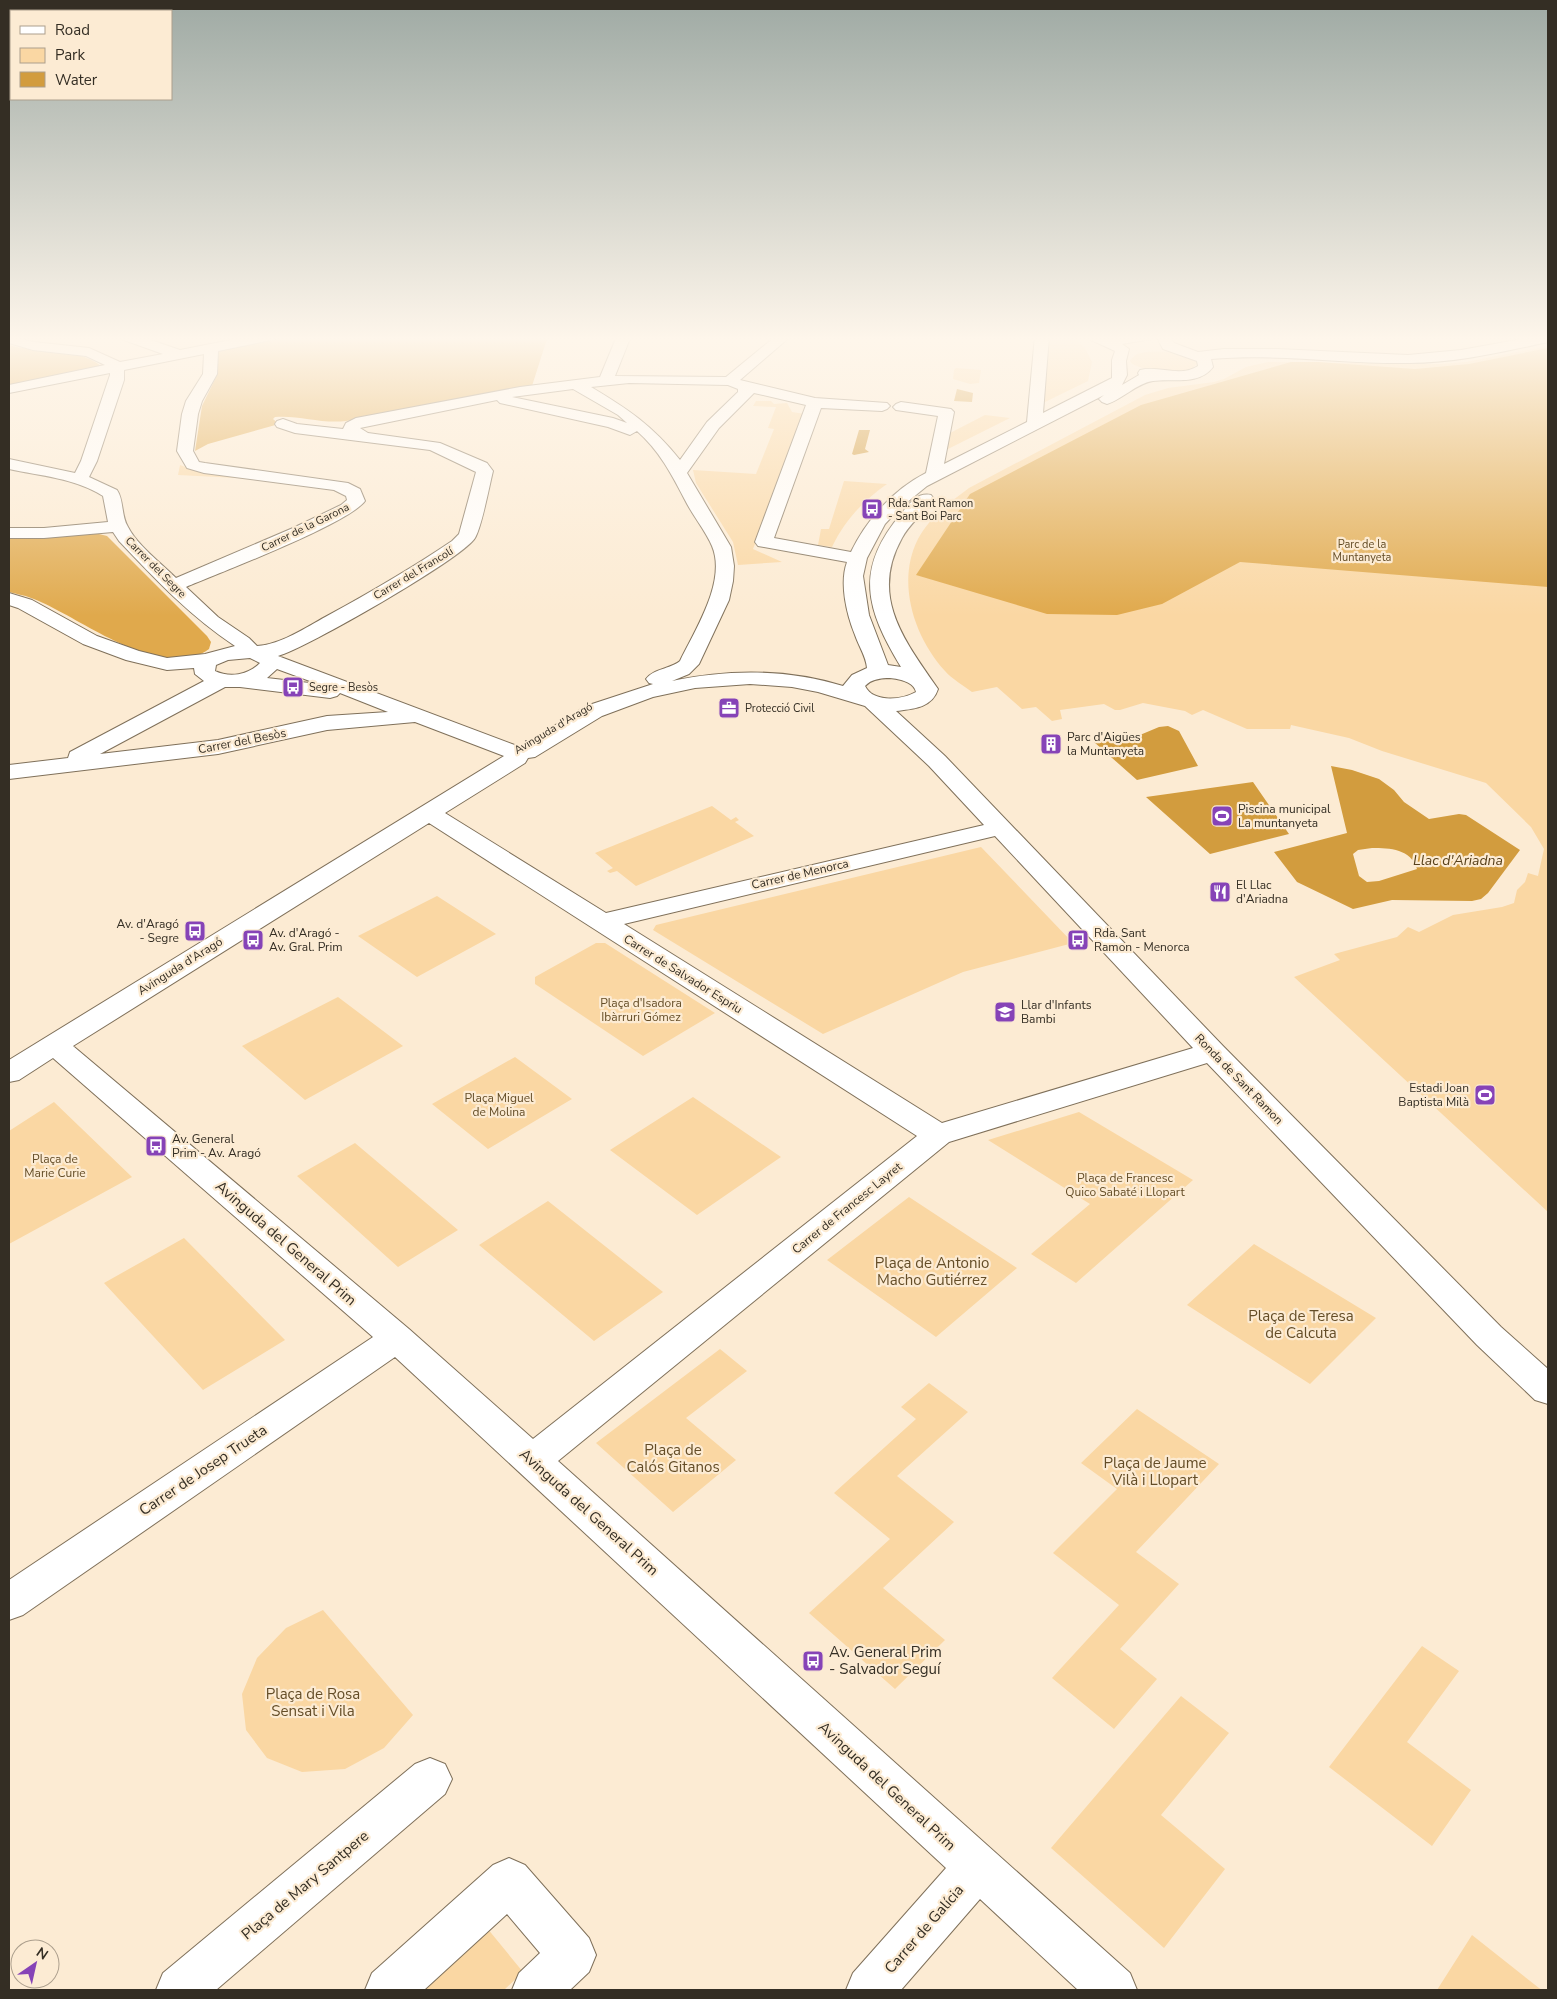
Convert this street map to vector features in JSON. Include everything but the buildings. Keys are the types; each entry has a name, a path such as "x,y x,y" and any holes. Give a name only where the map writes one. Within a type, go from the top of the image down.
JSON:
{"street":[{"path":"78,479 85,471 100,429"},
{"name":"Carrer de la Garona","path":"173,586 300,532 347,509 356,501 354,493 342,486 193,465 185,451 188,429"},
{"name":"Carrer del Francolí","path":"305,429 420,444"},
{"name":"Carrer del Francolí","path":"259,654 276,650 297,640 415,573 465,540 485,471 440,448 362,434 351,429"},
{"path":"613,429 628,441"},
{"path":"629,429 650,438"},
{"path":"644,429 673,462 696,505 722,547 725,566 724,581 719,600 698,640 689,664 671,674"},
{"path":"679,473 709,429"},
{"path":"804,429 764,542 858,559"},
{"path":"934,475 943,429"},
{"path":"869,688 878,661 863,630 855,591 854,567 877,522 897,500 934,475 1021,429"},
{"path":"869,688 895,705 914,702 925,695 927,689 919,679 884,617 880,598 879,579 882,562 895,532 909,512 949,482 1043,429"},
{"name":"Carrer del Segre","path":"9,464 78,479 104,488 111,494 113,512 118,526 173,586 211,621 259,654 516,753"},
{"path":"9,533 44,533 118,526"},
{"path":"9,598 25,604 90,640 155,666 219,670 256,676 267,669 270,664 259,654"},
{"name":"Carrer del Segre","path":"211,621 224,639 219,670"},
{"path":"698,640 700,652 712,661 727,666 782,668 840,680"},
{"name":"Carrer del Segre","path":"219,670 233,652 259,654"},
{"name":"Carrer del Segre","path":"219,670 335,693 396,708"},
{"name":"Carrer del Besòs","path":"65,764 219,670"},
{"name":"Avinguda d'Aragó","path":"9,1072 516,758 516,753 590,705 641,683 671,674 703,672 753,671 840,680 869,688"},
{"path":"869,688 905,673 919,679"},
{"name":"Avinguda d'Aragó","path":"516,753 527,752 594,711 670,686 711,679 750,678 869,688"},
{"name":"Ronda de Sant Ramon","path":"869,688 1213,1052 1489,1336 1544,1381"},
{"name":"Avinguda d'Aragó","path":"454,797 474,793 623,702"},
{"name":"Ronda de Sant Ramon","path":"914,702 936,761"},
{"name":"Carrer del Besòs","path":"9,772 218,747 328,723 419,717"},
{"name":"Carrer de Salvador Espriu","path":"428,812 938,1135"},
{"name":"Carrer de Menorca","path":"600,922 1000,828"},
{"name":"Avinguda del General Prim","path":"55,1045 397,1338 1113,1990"},
{"name":"Carrer de Francesc Layret","path":"533,1460 938,1135 1213,1052"},
{"name":"Carrer de Josep Trueta","path":"9,1602 397,1338"},
{"name":"Plaça de Mary Santpere","path":"180,1990 430,1779"},
{"name":"Carrer de Galícia","path":"870,1990 977,1868"},
{"path":"389,1990 508,1881 572,1955 536,1990"}],"green space":[{"path":"198,429 260,429 208,444 195,451"},
{"path":"774,429 799,429 753,549 782,562 738,565 733,542 696,483 693,470 756,474"},
{"path":"957,429 987,429 946,450 950,433"},
{"name":"Parc de la Muntanyeta","path":"1080,429 1548,429 1548,1212 1294,977 1340,960 1334,954 1397,937 1408,927 1419,932 1453,915 1502,907 1514,903 1517,890 1525,882 1528,873 1538,876 1544,849 1531,827 1486,783 1382,751 1349,738 1291,725 1290,729 1247,729 1203,710 1192,715 1185,711 1143,703 1120,710 1115,710 1104,704 1060,710 1062,719 1052,721 1036,707 1022,709 997,687 972,692 945,671 934,657 917,626 909,591 909,573 918,539 940,511 969,488"},
{"path":"1094,429 1548,429 1548,587 1240,562 1162,604 1117,615 1047,614 916,575 970,494"},
{"path":"180,465 196,471 256,479 178,475"},
{"path":"844,481 887,484 855,512 832,547 818,545 821,529 829,529"},
{"path":"95,533 107,536 207,636 211,642 209,649 189,658 167,658 144,653 95,631 50,606 9,592 9,536"},
{"path":"712,806 731,820 736,817 739,820 735,822 754,836 636,886 617,871 610,873 607,871 613,868 595,853"},
{"path":"981,847 1073,943 963,972 823,1034 653,930 656,925"},
{"path":"437,896 496,934 417,977 358,936"},
{"name":"Plaça d'Isadora Ibàrruri Gómez","path":"596,943 605,943 715,1013 643,1056 535,984 535,977"},
{"path":"338,997 403,1046 305,1100 242,1046"},
{"name":"Plaça Miguel de Molina","path":"515,1057 572,1099 488,1149 432,1104"},
{"path":"693,1097 781,1157 697,1215 610,1150"},
{"name":"Plaça de Marie Curie","path":"54,1102 132,1177 9,1244 9,1131"},
{"name":"Plaça de Francesc Quico Sabaté i Llopart","path":"1079,1112 1193,1180 1076,1283 1031,1254 1090,1204 988,1140"},
{"path":"355,1143 458,1230 398,1267 297,1176"},
{"name":"Plaça de Antonio Macho Gutiérrez","path":"909,1197 1017,1268 936,1337 827,1260"},
{"path":"548,1201 663,1292 594,1341 479,1245"},
{"path":"184,1238 285,1340 203,1390 104,1283"},
{"name":"Plaça de Teresa de Calcuta","path":"1254,1244 1376,1318 1310,1384 1187,1305"},
{"name":"Plaça de Calós Gitanos","path":"720,1349 747,1371 686,1418 736,1460 673,1512 596,1443"},
{"path":"929,1383 968,1412 897,1476 954,1522 883,1588 945,1640 895,1689 809,1613 890,1539 834,1493 916,1419 901,1407"},
{"name":"Plaça de Jaume Vilà i Llopart","path":"1137,1409 1219,1464 1136,1552 1179,1584 1120,1649 1157,1679 1114,1729 1052,1678 1119,1605 1053,1553 1117,1489 1081,1463"},
{"name":"Plaça de Rosa Sensat i Vila","path":"323,1610 413,1715 384,1748 345,1769 302,1772 267,1758 246,1730 242,1694 257,1658 286,1628"},
{"path":"1422,1646 1459,1671 1407,1742 1471,1790 1432,1846 1329,1767"},
{"path":"1181,1696 1229,1733 1161,1815 1225,1869 1164,1948 1051,1848"},
{"path":"487,1928 523,1972 504,1990 420,1990"},
{"path":"1472,1935 1539,1988 1542,1990 1437,1990"}],"water":[{"path":"859,430 870,430 865,449 869,452 854,455 852,454"},
{"path":"1168,726 1179,731 1198,766 1137,780 1094,742 1128,740 1159,727"},
{"name":"Llac d'Ariadna","path":"1331,766 1352,770 1379,779 1394,790 1404,802 1429,819 1459,814 1466,815 1520,850 1488,893 1481,899 1472,901 1392,900 1353,909 1297,882 1274,852 1347,833","holes":["1372,848 1399,851 1410,857 1417,869 1379,881 1367,882 1359,876 1353,854 1358,850"]},
{"name":"Piscina municipal La muntanyeta","path":"1253,782 1289,834 1210,854 1146,797"}],"place":[{"name":"Rda. Sant Ramon - Sant Boi Parc","path":"872,509"},
{"name":"Segre - Besòs","path":"293,687"},
{"name":"Protecció Civil","path":"729,708"},
{"name":"Parc d'Aigües la Muntanyeta","path":"1051,744"},
{"name":"Piscina municipal La muntanyeta","path":"1222,816"},
{"name":"El Llac d'Ariadna","path":"1220,892"},
{"name":"Av. d'Aragó - Segre","path":"195,931"},
{"name":"Av. d'Aragó - Av. Gral. Prim","path":"253,940"},
{"name":"Rda. Sant Ramon - Menorca","path":"1078,940"},
{"name":"Llar d'Infants Bambi","path":"1005,1012"},
{"name":"Estadi Joan Baptista Milà","path":"1485,1095"},
{"name":"Av. General Prim - Av. Aragó","path":"156,1146"},
{"name":"Av. General Prim - Salvador Seguí","path":"813,1661"}]}
